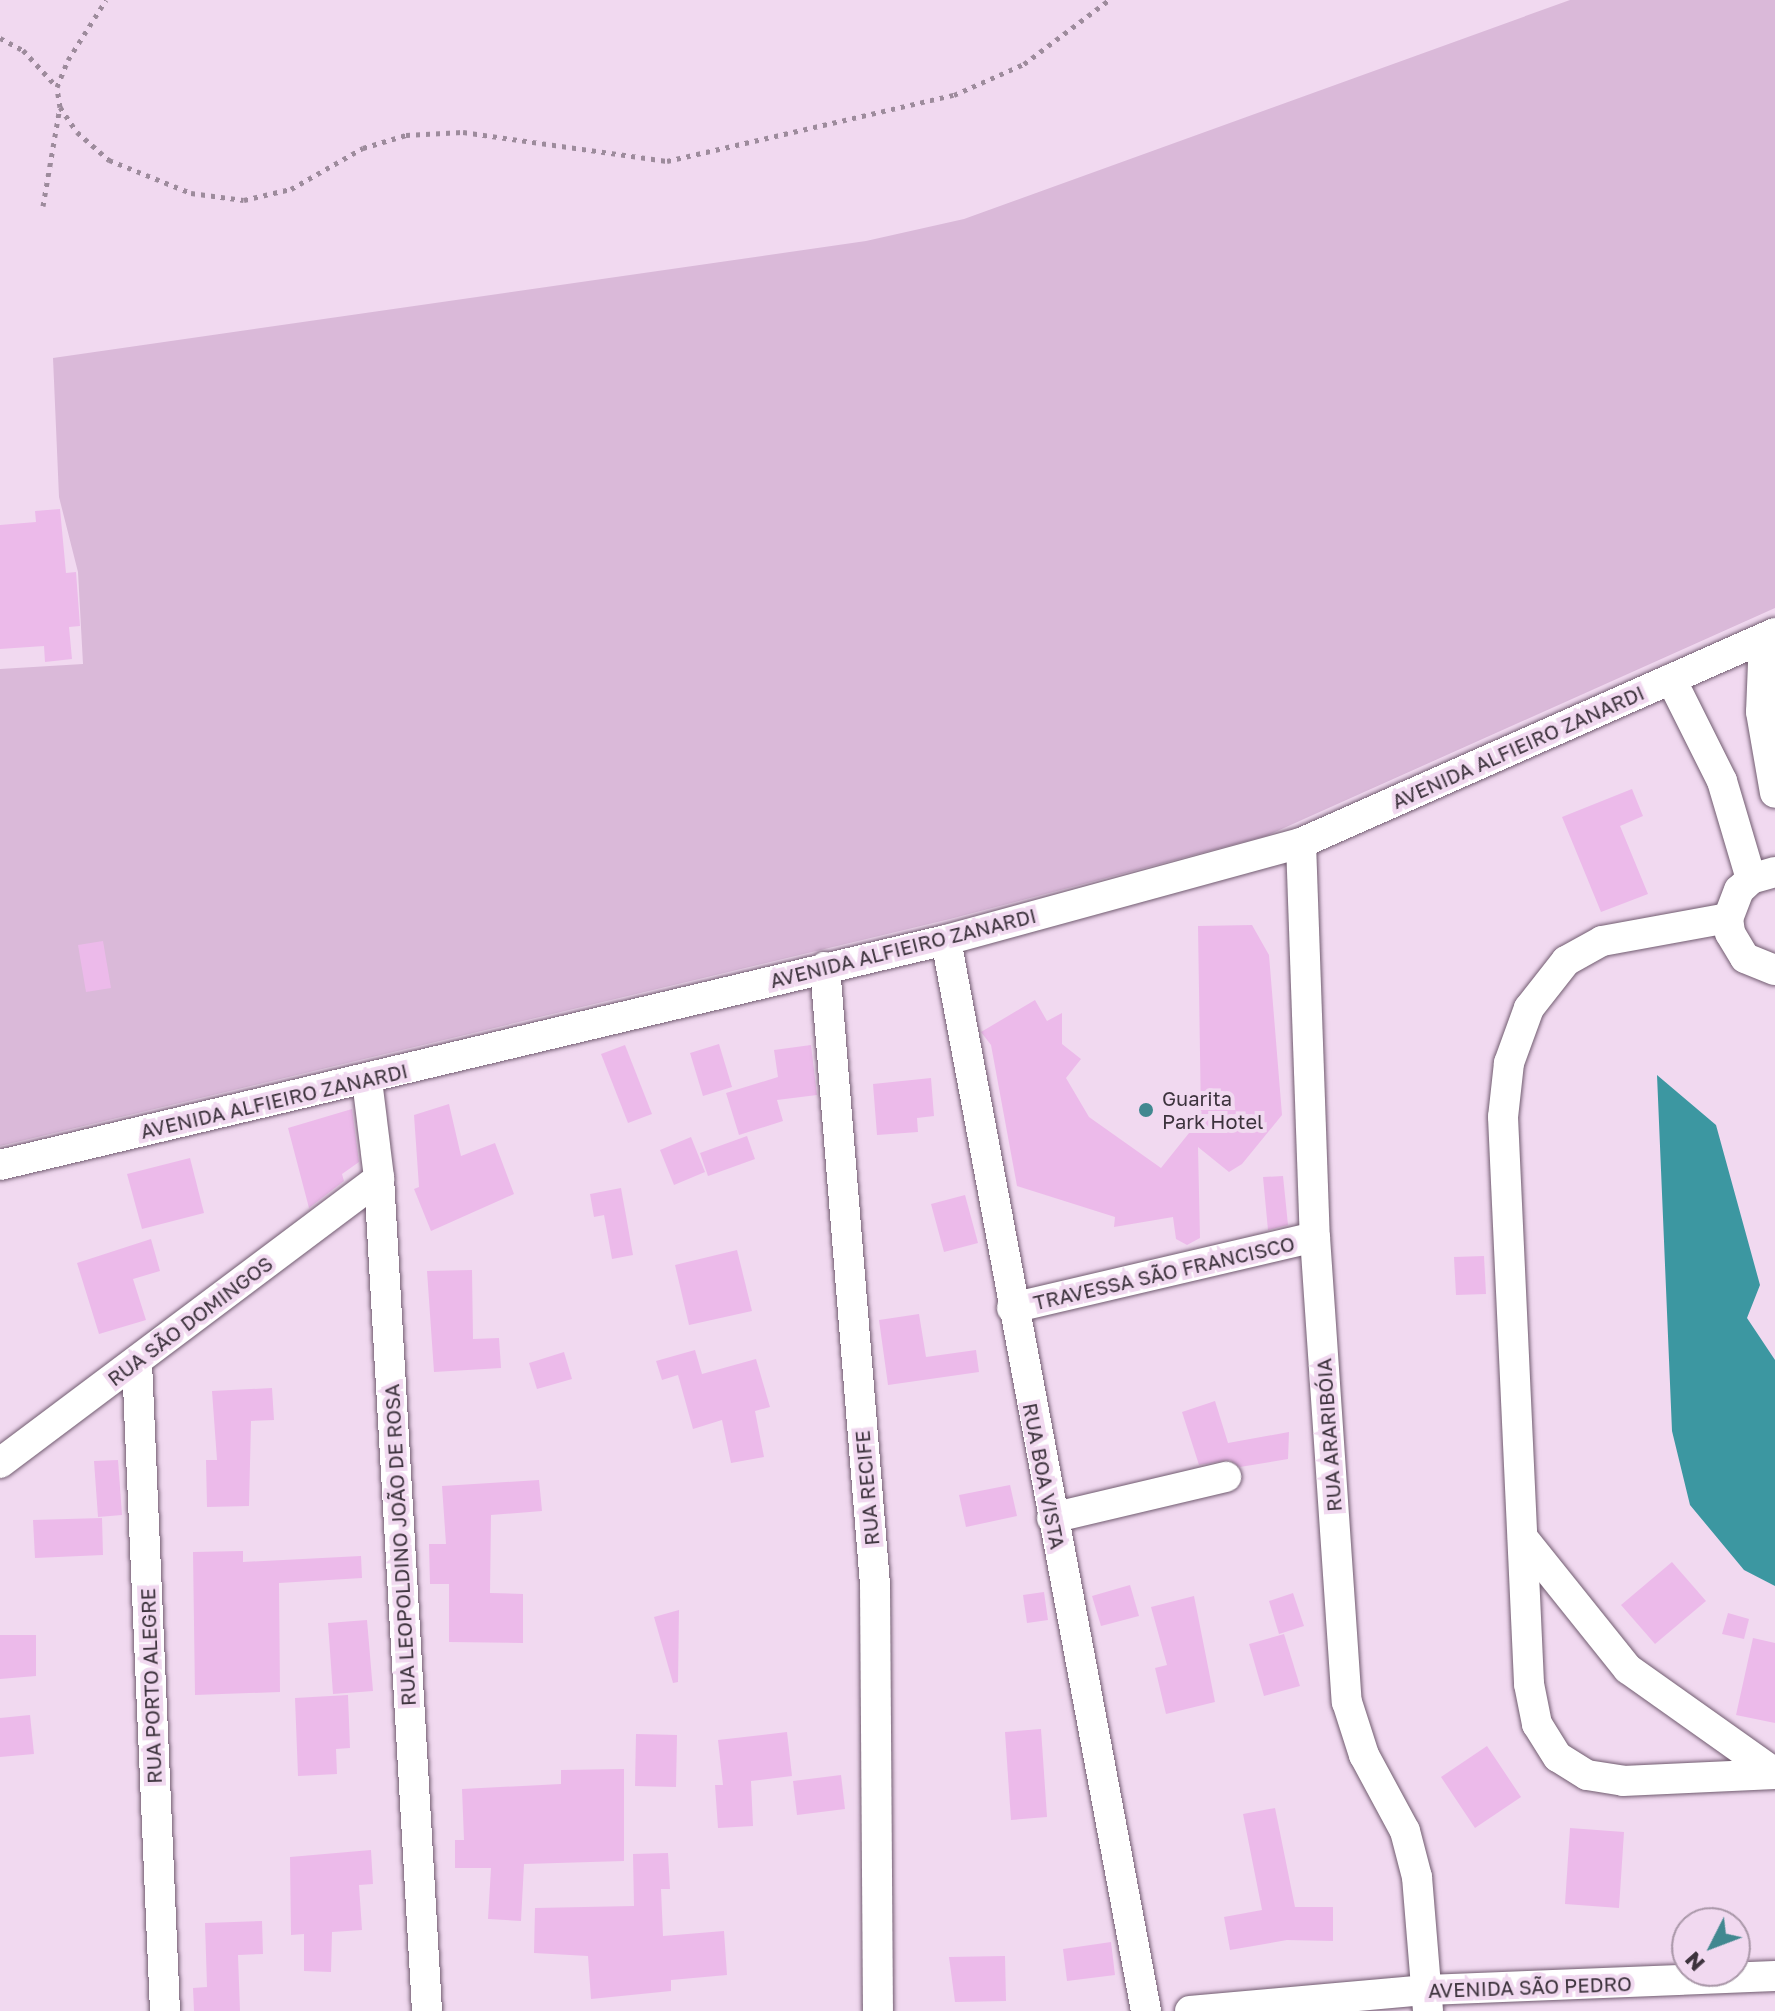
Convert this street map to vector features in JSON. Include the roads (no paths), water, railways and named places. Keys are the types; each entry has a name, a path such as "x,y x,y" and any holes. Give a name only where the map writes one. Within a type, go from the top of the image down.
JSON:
{"street":[{"name":"AVENIDA ALFIEIRO ZANARDI","path":"0,1165 946,940 1301,843 1770,636"},
{"path":"1770,636 1761,712 1775,793"},
{"path":"1671,679 1722,781 1763,876 1731,903 1728,918 1735,946 1745,958 1774,975"},
{"name":"RUA ARARIBÓIA","path":"1301,843 1315,1237 1347,1702 1364,1755 1405,1831 1417,1877 1428,2001"},
{"path":"1728,918 1602,941 1566,961 1529,1008 1509,1063 1503,1117 1529,1684 1537,1724 1558,1757 1587,1775 1623,1781 1775,1774"},
{"name":"RUA BOA VISTA","path":"946,940 1012,1308 1146,2011"},
{"name":"RUA RECIFE","path":"825,967 875,1585 878,2011"},
{"name":"RUA LEOPOLDINO JOÃO DE ROSA","path":"367,1080 379,1178 427,2011"},
{"name":"RUA SÃO DOMINGOS","path":"0,1463 379,1178"},
{"name":"TRAVESSA SÃO FRANCISCO","path":"1012,1308 1315,1237"},
{"name":"RUA PORTO ALEGRE","path":"137,1362 165,2011"},
{"path":"1052,1518 1226,1477"},
{"path":"1523,1538 1628,1669 1775,1774"},
{"name":"AVENIDA SÃO PEDRO","path":"1190,2011 1428,2001 1650,1997 1775,1976"}],"water":[{"path":"1657,1075 1716,1125 1760,1285 1747,1318 1775,1360 1775,1586 1744,1570 1690,1505 1672,1431"}],"place":[{"name":"Guarita Park Hotel","path":"1146,1110"}]}
